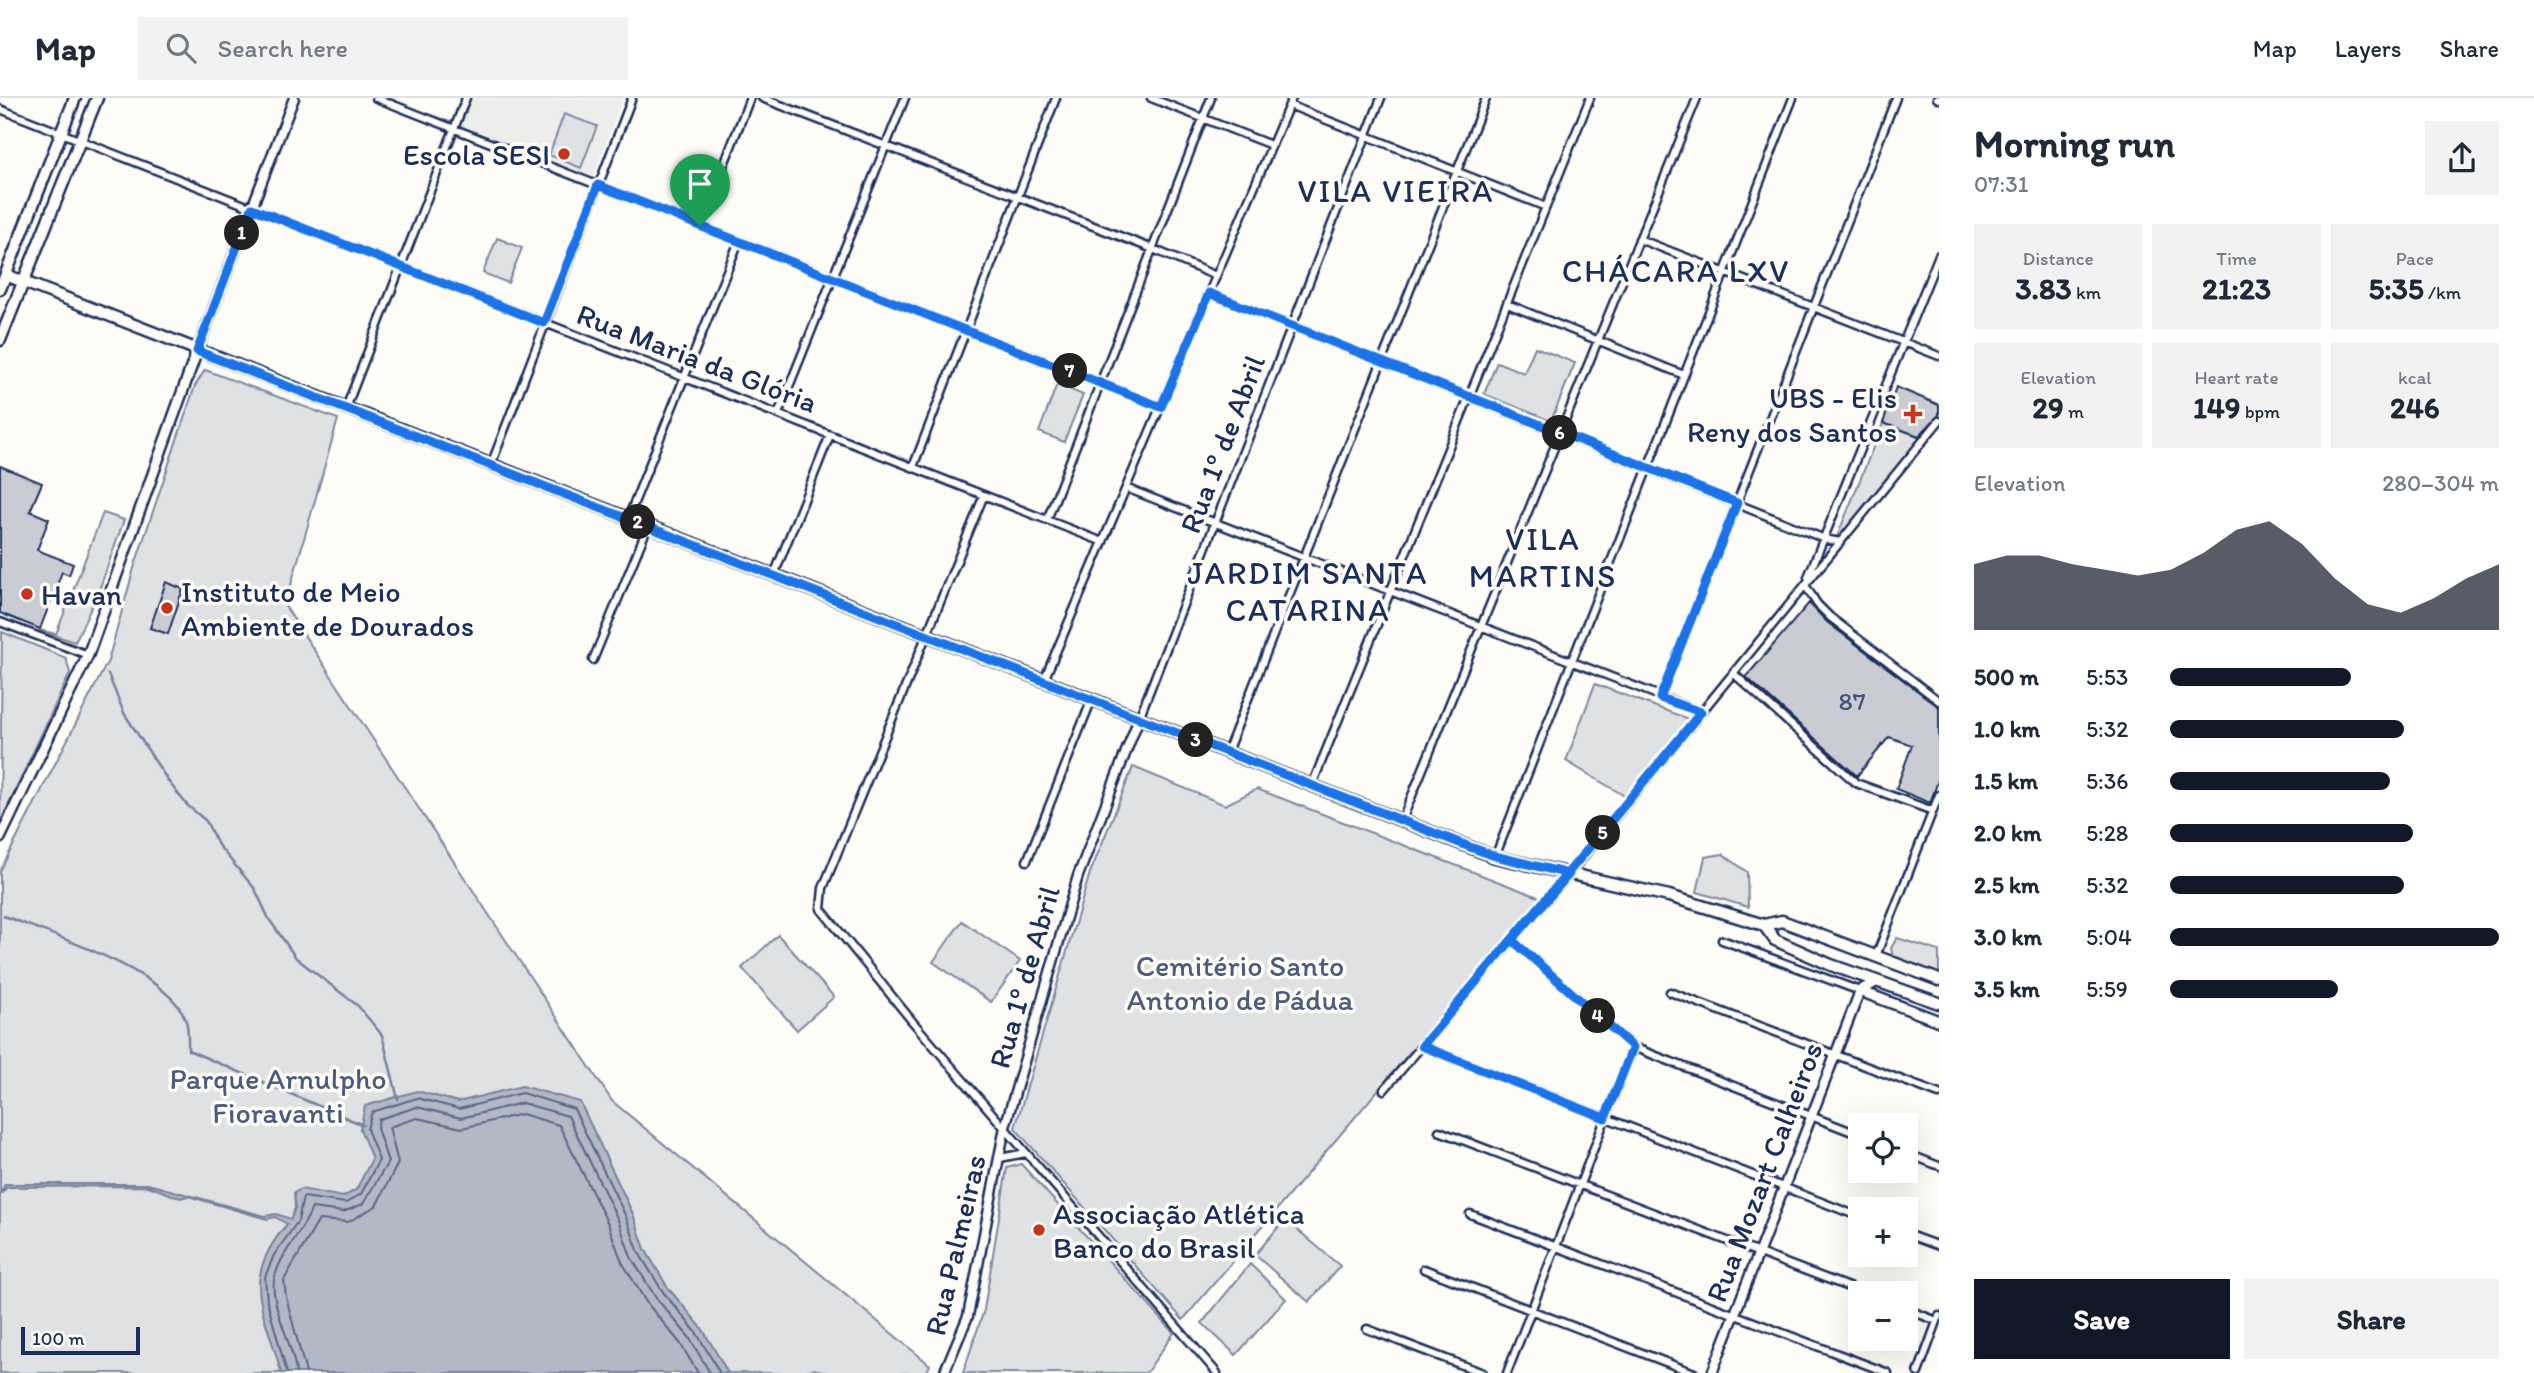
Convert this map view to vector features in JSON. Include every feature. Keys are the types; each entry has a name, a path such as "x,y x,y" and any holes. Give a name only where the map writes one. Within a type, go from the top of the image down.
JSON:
{"main road":[{"path":"0,289 3,274 75,98"},
{"path":"0,340 97,98"},
{"path":"3,274 1495,856 1669,896 1764,925 1782,921 1936,979"},
{"path":"0,838 88,655 197,351"},
{"path":"1764,925 1775,940 1804,953 1939,1003"},
{"path":"1804,953 1804,942 1815,933"},
{"path":"1857,974 1861,990"},
{"path":"1861,990 1877,981"},
{"path":"1861,990 1939,1021"}],"street":[{"path":"197,351 294,98"},
{"path":"376,98 1161,407"},
{"path":"346,408 398,266 466,98"},
{"path":"491,465 632,98"},
{"path":"700,226 750,98"},
{"path":"762,98 1153,249 1216,276"},
{"path":"778,414 905,98"},
{"path":"913,467 1056,98"},
{"path":"1151,98 1271,145"},
{"path":"1046,520 1211,98"},
{"name":"Rua 1º de Abril","path":"1005,1126 1078,876 1381,98"},
{"path":"1227,752 1486,98"},
{"path":"1312,785 1590,98"},
{"path":"1402,820 1697,98"},
{"path":"1495,856 1793,98"},
{"path":"1660,698 1896,98"},
{"path":"1044,680 1290,101 1367,136 1546,207"},
{"name":"Rua Maria da Glória","path":"0,109 1103,542"},
{"path":"1639,239 1939,356"},
{"path":"628,518 739,241"},
{"path":"1805,585 1939,255"},
{"path":"1209,293 1825,539 1840,542"},
{"path":"1507,304 1684,375"},
{"path":"1384,1090 1569,874 1939,421"},
{"path":"774,575 830,435"},
{"path":"1126,488 1701,712"},
{"path":"984,495 823,888 821,909 912,1021 1217,1373"},
{"path":"593,660 648,526"},
{"path":"1805,585 1816,604 1830,617 1939,701"},
{"path":"0,622 88,655"},
{"path":"1733,673 1856,783 1933,811"},
{"path":"1027,861 1092,699"},
{"path":"1876,956 1939,795"},
{"path":"1512,940 1633,1047 1848,1130"},
{"path":"1722,940 1861,990"},
{"name":"Rua Mozart Calheiros","path":"1712,1373 1861,990"},
{"path":"1670,992 1939,1094"},
{"path":"1422,1046 1848,1212"},
{"path":"1507,1373 1633,1047"},
{"name":"Rua Palmeiras","path":"944,1373 968,1317 1005,1126"},
{"path":"1439,1131 1848,1287"},
{"path":"1000,1157 1026,1153"},
{"path":"1918,1158 1939,1166"},
{"path":"1470,1214 1555,1249 1888,1373"},
{"path":"1918,1238 1939,1246"},
{"path":"1424,1269 1694,1373"},
{"path":"1918,1312 1938,1318 1918,1373"},
{"path":"1367,1329 1483,1373"}],"shaded area":[{"name":"Escola SESI","path":"472,98 623,98 592,180 461,128"}],"green space":[{"path":"564,114 597,126 581,168 549,155"},
{"path":"497,238 522,248 508,283 483,273"},
{"path":"1535,347 1575,363 1551,421 1484,394 1497,362 1524,373"},
{"name":"Parque Arnulpho Fioravanti","path":"205,370 338,419 285,606 612,1101 930,1365 926,1373 830,1373 814,1369 797,1373 0,1373 0,871 108,661 134,568 195,386"},
{"path":"1057,384 1083,395 1064,442 1039,432"},
{"path":"1883,423 1929,440 1846,541 1837,537"},
{"path":"103,513 124,520 98,593 75,642 39,630 56,634"},
{"path":"2,632 66,658 70,673 0,823"},
{"path":"1595,684 1691,720 1630,799 1566,761"},
{"name":"Cemitério Santo Antonio de Pádua","path":"1133,767 1225,805 1257,789 1541,898 1183,1320 1015,1128 1090,873"},
{"path":"1723,854 1747,872 1748,907 1697,892 1705,857"},
{"path":"962,921 1020,961 991,1002 933,962"},
{"path":"778,935 834,997 797,1030 742,968"},
{"path":"1897,938 1939,951 1939,975 1893,958 1891,948"},
{"name":"Associação Atlética Banco do Brasil","path":"1021,1164 1174,1333 1146,1373 963,1373 984,1310 1007,1168"},
{"path":"1285,1219 1340,1266 1309,1302 1255,1255"},
{"path":"1250,1264 1286,1299 1236,1355 1202,1323"}],"water":[{"path":"522,1086 580,1102 633,1214 645,1249 668,1288 702,1328 728,1373 281,1373 263,1313 259,1279 272,1244 287,1224 275,1217 267,1219 188,1196 180,1198 148,1186 7,1187 0,1195 5,1184 148,1184 265,1216 276,1214 291,1219 295,1208 294,1193 301,1189 343,1197 356,1190 372,1159 360,1129 365,1106 417,1091 458,1102"}],"building":[{"name":"UBS - Elis Reny dos Santos","path":"1896,387 1939,405 1939,415 1919,436 1883,423"},
{"path":"0,466 42,483 30,511 49,519 37,550 73,564 69,575 62,572 40,629 0,613"},
{"name":"Instituto de Meio Ambiente de Dourados","path":"166,582 183,589 168,634 150,628"},
{"path":"1809,603 1827,622 1939,707 1939,778 1930,803 1896,789 1912,745 1889,737 1857,776 1746,677"}],"waterway":[{"path":"108,674 124,713 168,781 187,805 206,821 218,845 255,889 269,919 296,958 358,1006 382,1035 398,1099"},
{"path":"4,916 105,956 156,985 174,1001 185,1018 188,1050 363,1125"}],"place":[{"name":"Escola SESI","path":"564,154"},
{"name":"UBS - Elis Reny dos Santos","path":"1913,414"},
{"name":"Havan","path":"27,594"},
{"name":"Instituto de Meio Ambiente de Dourados","path":"167,608"},
{"name":"Associação Atlética Banco do Brasil","path":"1039,1230"}],"district":[{"name":"VILA VIEIRA","path":"1396,191"},
{"name":"CHÁCARA LXV","path":"1676,271"},
{"name":"VILA MARTINS","path":"1543,558"},
{"name":"JARDIM SANTA CATARINA","path":"1308,592"}],"route":[{"path":"700,226 598,185 544,323 252,208 197,351 1470,847 1495,856 1569,874 1512,940 1633,1047 1605,1118 1422,1046 1467,993 1569,874 1701,712 1660,698 1737,503 1209,293 1161,407 700,226"}]}
